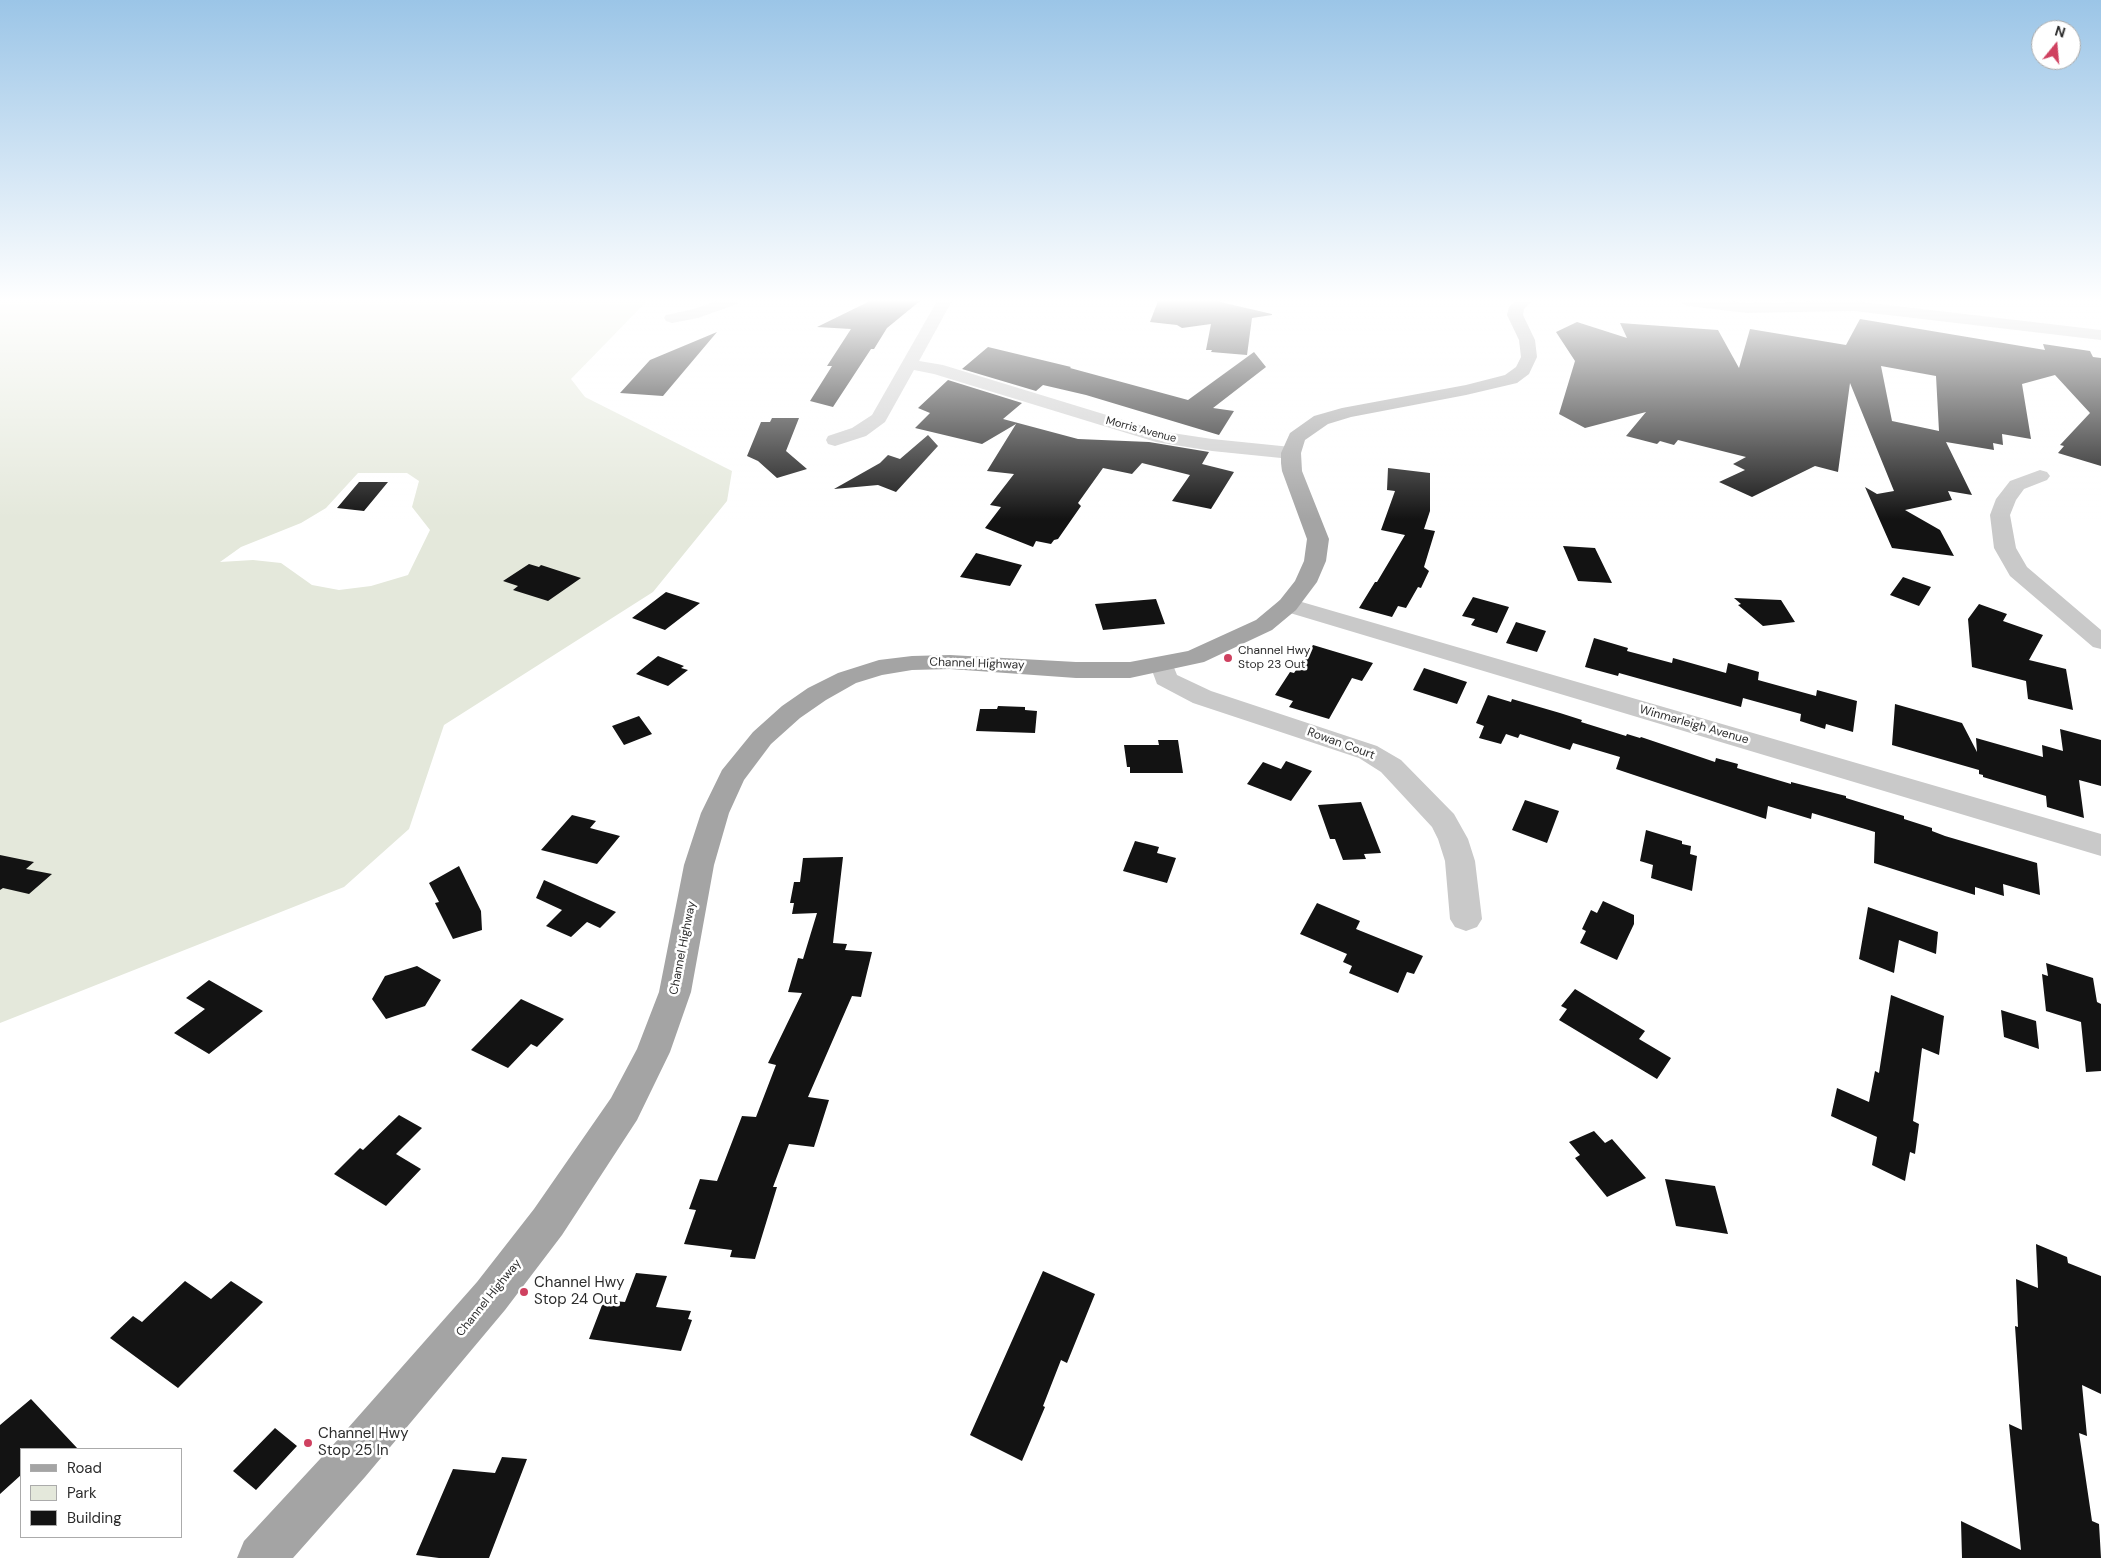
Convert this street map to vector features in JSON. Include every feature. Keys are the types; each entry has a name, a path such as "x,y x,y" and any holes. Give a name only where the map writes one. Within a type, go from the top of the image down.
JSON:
{"main road":[{"path":"1291,453 1294,443 1304,431 1321,420 1369,407 1466,390 1511,379 1518,374"},
{"name":"Channel Highway","path":"261,1558 356,1454 491,1296 548,1222 624,1109 653,1052 676,992 699,865 715,813 732,777 762,738 791,712 834,684 862,673 894,665 950,662 1102,671 1130,670 1195,657 1234,641 1264,624 1288,605 1311,572 1315,562 1318,545 1311,514 1292,471 1291,453"}],"street":[{"path":"835,440 859,432 879,418 903,374"},
{"name":"Morris Avenue","path":"952,374 1156,436 1212,445 1291,453"},
{"path":"2040,476 2017,485 2006,498 2000,515 2005,548 2018,571 2040,592 2101,642"},
{"name":"Winmarleigh Avenue","path":"1288,605 2101,845"},
{"name":"Rowan Court","path":"1162,665 1166,679 1202,697 1368,752 1391,766 1430,805 1444,821 1450,833 1460,861 1466,918"}],"green space":[{"path":"0,374 576,374 571,379 585,397 732,471 727,501 653,592 444,725 409,829 344,887 0,1023","holes":["358,473 407,473 419,481 412,507 430,530 408,575 371,586 339,590 312,585 281,563 253,560 220,562 241,547 301,523 326,508"]}],"building":[{"path":"638,374 682,374 663,396 620,393"},
{"path":"827,374 855,374 833,407 810,401"},
{"path":"978,374 1091,374 1188,400 1224,374 1257,374 1213,408 1234,411 1219,435 1086,395 1043,385 1036,391"},
{"path":"1571,374 1883,374 1892,421 1939,431 1936,376 1923,374 2101,374 2101,466 2058,453 2064,446 2060,445 2090,413 2055,375 2022,384 2031,439 2002,434 2003,445 1993,443 1994,450 1946,442 1972,495 1948,491 1952,500 1905,510 1940,530 1954,556 1892,548 1865,487 1877,494 1894,491 1850,383 1838,472 1815,466 1752,497 1719,482 1745,470 1733,464 1746,457 1678,440 1674,445 1660,441 1657,444 1626,436 1646,412 1585,428 1559,414"},
{"path":"948,380 1022,403 1003,419 1078,439 1149,442 1209,452 1202,464 1234,472 1211,509 1172,501 1190,475 1142,463 1132,474 1103,468 1078,503 1081,506 1058,539 1054,540 1051,544 1036,541 1033,547 985,528 1001,507 990,505 1014,474 987,471 1016,424 982,444 915,428 930,413 918,408"},
{"path":"772,418 799,418 786,451 807,469 777,478 758,461 747,456 761,422 770,422"},
{"path":"928,435 938,446 896,492 878,485 834,489 880,463 888,455 900,459"},
{"path":"1388,468 1430,473 1430,511 1424,529 1435,531 1424,567 1429,571 1421,588 1418,587 1406,608 1398,606 1392,617 1359,608 1405,535 1381,530 1395,491 1387,490"},
{"path":"359,482 388,482 364,511 337,508"},
{"path":"1563,546 1595,548 1612,583 1578,581"},
{"path":"976,553 1022,565 1010,586 960,577"},
{"path":"529,564 539,567 541,565 581,578 548,601 513,590 518,586 503,581"},
{"path":"1903,577 1931,587 1919,606 1890,595"},
{"path":"666,592 700,603 665,630 632,618"},
{"path":"1473,597 1509,607 1497,633 1471,625 1475,619 1462,616"},
{"path":"1734,598 1781,600 1795,622 1763,626 1738,605 1741,604"},
{"path":"1156,599 1165,624 1103,630 1095,604"},
{"path":"1979,604 2007,614 2003,621 2043,635 2029,660 2066,669 2073,710 2028,699 2026,681 1972,667 1968,619"},
{"path":"1516,622 1546,631 1537,652 1506,643"},
{"path":"1594,638 1628,648 1627,651 1672,663 1673,658 1726,673 1728,663 1759,672 1758,680 1816,696 1817,690 1857,701 1853,732 1826,724 1825,729 1800,721 1801,714 1743,698 1741,707 1619,673 1618,676 1585,667"},
{"path":"1313,645 1373,663 1362,681 1352,678 1329,719 1289,707 1293,701 1275,695 1290,672 1294,673"},
{"path":"658,656 684,666 681,668 688,670 668,686 636,674"},
{"path":"1424,668 1467,682 1457,704 1413,690"},
{"path":"1488,695 1511,702 1512,699 1560,713 1582,720 1581,722 1626,736 1627,734 1641,737 1715,762 1716,758 1738,764 1737,768 1791,784 1791,782 1846,796 1846,798 1904,816 1904,819 1932,828 1932,831 1945,836 2037,863 2040,895 2003,884 2004,896 1975,887 1975,895 1874,863 1875,832 1812,813 1811,819 1768,806 1766,819 1616,769 1620,757 1573,743 1570,750 1520,734 1518,738 1506,734 1501,744 1479,738 1484,726 1476,723"},
{"path":"1895,704 1962,723 1977,752 1976,738 2043,757 2042,745 2063,751 2060,729 2101,740 2101,786 2079,780 2084,818 2047,807 2046,796 1983,777 1983,775 1979,774 1979,770 1892,745"},
{"path":"998,706 1025,707 1025,710 1037,711 1035,733 976,731 980,709 997,709"},
{"path":"639,716 652,734 624,745 612,726"},
{"path":"1158,740 1178,740 1183,773 1130,773 1130,767 1127,767 1124,745 1159,745"},
{"path":"1286,761 1312,771 1291,801 1247,784 1263,762 1281,769"},
{"path":"1525,800 1559,811 1547,843 1512,830"},
{"path":"1361,802 1381,853 1364,854 1366,859 1343,860 1335,839 1330,839 1318,805"},
{"path":"572,815 596,821 590,828 620,836 597,864 541,850"},
{"path":"1646,830 1682,841 1682,844 1691,846 1690,854 1697,856 1692,891 1651,878 1653,865 1640,861"},
{"path":"1135,841 1159,847 1157,853 1176,858 1167,883 1123,871"},
{"path":"0,855 34,862 26,869 52,874 29,894 3,888 0,890"},
{"path":"843,857 833,943 847,944 845,950 872,952 861,997 852,996 808,1097 829,1100 814,1147 789,1144 773,1187 777,1187 755,1259 730,1257 732,1250 684,1244 696,1210 689,1209 700,1179 717,1181 742,1116 756,1117 776,1065 768,1063 802,993 788,992 798,958 803,959 817,913 792,914 794,903 790,903 794,882 800,882 803,858"},
{"path":"459,866 481,911 482,930 453,939 435,903 439,902 429,883"},
{"path":"544,880 616,912 600,928 587,922 571,937 546,926 562,910 536,898"},
{"path":"1603,901 1634,915 1634,924 1617,960 1580,943 1586,931 1582,929 1591,910 1597,913"},
{"path":"1317,903 1360,921 1356,929 1423,956 1414,974 1407,972 1398,993 1349,973 1352,966 1343,962 1347,954 1300,934"},
{"path":"1868,907 1938,932 1936,954 1899,940 1894,973 1859,959"},
{"path":"2046,963 2093,978 2097,1002 2101,1004 2101,1071 2086,1072 2081,1022 2046,1011 2042,974 2048,976"},
{"path":"417,966 441,980 425,1006 386,1019 372,999 385,976"},
{"path":"209,980 263,1011 209,1054 174,1033 205,1009 186,998"},
{"path":"1575,989 1645,1031 1639,1039 1671,1058 1657,1079 1559,1020 1567,1009 1561,1006"},
{"path":"1891,995 1944,1016 1939,1055 1922,1048 1913,1121 1919,1124 1915,1154 1910,1152 1905,1181 1872,1165 1877,1137 1831,1116 1837,1088 1869,1102 1875,1071 1879,1073"},
{"path":"521,999 564,1019 537,1047 531,1044 508,1068 471,1050"},
{"path":"2001,1010 2036,1021 2039,1049 2004,1037"},
{"path":"399,1115 422,1128 396,1154 421,1169 386,1206 334,1174 360,1148 363,1150"},
{"path":"1594,1131 1605,1143 1612,1139 1646,1178 1607,1197 1575,1158 1580,1155 1569,1142"},
{"path":"1665,1179 1715,1186 1728,1234 1676,1226"},
{"path":"2036,1244 2067,1257 2068,1263 2101,1276 2101,1394 2082,1385 2087,1436 2079,1433 2092,1521 2099,1524 2101,1558 1962,1558 1961,1521 2021,1550 2009,1424 2022,1430 2015,1326 2018,1327 2016,1279 2038,1288"},
{"path":"1043,1271 1095,1294 1067,1363 1061,1360 1043,1406 1045,1407 1022,1461 970,1435"},
{"path":"636,1273 667,1276 656,1307 691,1311 688,1319 692,1320 681,1351 589,1339 604,1300 625,1302"},
{"path":"185,1281 211,1299 231,1281 263,1302 178,1388 110,1338 133,1316 142,1322"},
{"path":"31,1399 77,1448 20,1448 20,1476 0,1494 0,1425"},
{"path":"275,1428 297,1446 256,1490 233,1471"},
{"path":"502,1457 527,1459 489,1558 439,1558 416,1555 453,1469 495,1473"}],"place":[{"name":"Channel Hwy Stop 23 Out","path":"1228,658"},
{"name":"Channel Hwy Stop 24 Out","path":"524,1292"},
{"name":"Channel Hwy Stop 25 In","path":"308,1443"}]}
